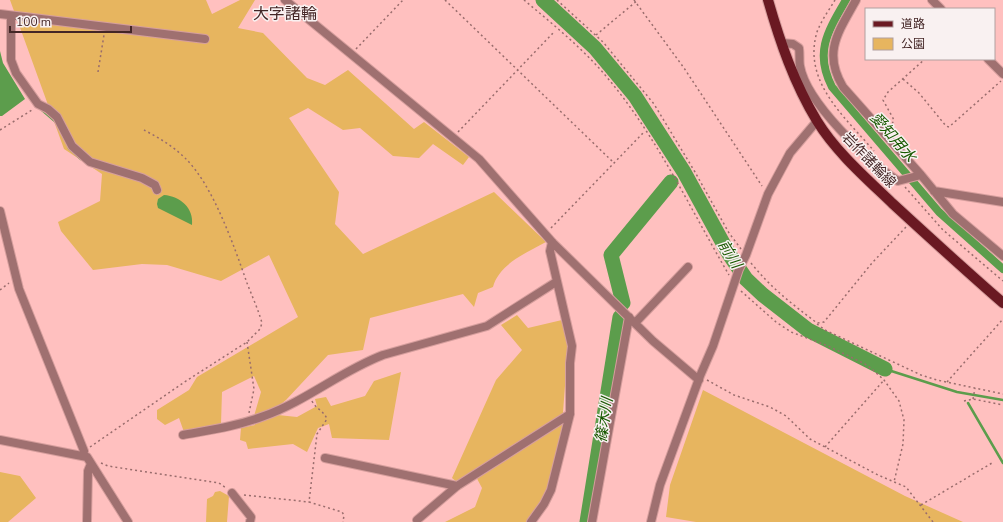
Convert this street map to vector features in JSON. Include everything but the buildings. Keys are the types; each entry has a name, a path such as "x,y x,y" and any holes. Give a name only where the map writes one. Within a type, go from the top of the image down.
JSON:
{"main road":[{"name":"岩作諸輪線","path":"768,0 789,64 817,121 830,140 852,164 911,221 1003,303"}],"street":[{"path":"284,0 479,159 552,242 683,368 699,378"},
{"path":"856,0 838,33 833,46 834,68 843,87 922,175 953,214 1003,256"},
{"path":"932,0 940,8"},
{"path":"0,14 11,17 67,21 106,28 205,39"},
{"path":"11,17 10,60 16,73 38,104 57,117 72,146 90,162 142,178 155,185 157,190"},
{"path":"782,43 793,44 799,48 800,66 815,98 828,116 865,156 898,180 922,175"},
{"path":"989,60 1003,74"},
{"path":"651,522 660,485 699,378 713,346 739,269 746,255 768,194 790,153 817,121"},
{"path":"934,191 1003,202"},
{"path":"0,211 16,278 30,319 86,454 128,522"},
{"path":"531,522 544,504 551,490 570,414 570,363 572,346 550,251 552,242"},
{"path":"592,522 632,320 688,267"},
{"path":"183,435 264,416 314,392 369,360 488,326 556,282"},
{"path":"417,520 457,486 570,414"},
{"path":"0,440 86,454"},
{"path":"325,458 457,486"},
{"path":"87,522 88,472 90,466"},
{"path":"232,493 251,517 250,522"}],"path":[{"path":"351,54 403,0"},
{"path":"446,0 613,162"},
{"path":"524,0 598,67 628,104 677,182 710,243 734,283 746,297 791,332 828,346 865,364 884,380 899,401 904,420 903,444 894,482"},
{"path":"557,0 596,35 619,59 654,104 695,172 729,233 769,285 825,330 921,375 1003,394"},
{"path":"596,35 638,0"},
{"path":"835,0 818,31 814,52 815,68 827,96 876,152"},
{"path":"635,1 684,68 768,194"},
{"path":"98,72 106,28"},
{"path":"452,137 554,32"},
{"path":"886,135 894,120 883,100 888,92 924,60"},
{"path":"903,79 919,93 946,126 949,127 1003,79"},
{"path":"0,130 38,104"},
{"path":"144,130 161,139 185,158 196,171 210,195 242,266 262,323 260,329 247,342 186,380 86,454 108,466 219,483 232,493 309,502"},
{"path":"545,234 645,130"},
{"path":"898,180 943,230 1003,279"},
{"path":"817,323 824,322 872,263 911,221"},
{"path":"0,290 16,278"},
{"path":"947,382 1003,319"},
{"path":"247,342 254,390 249,412 252,420"},
{"path":"699,378 734,395 770,407 786,416 810,438 825,447 906,487 933,522"},
{"path":"825,447 884,380"},
{"path":"973,399 975,388"},
{"path":"964,401 973,399 1003,405"},
{"path":"921,505 992,463"}],"green space":[{"path":"10,0 206,0 212,14 240,0 255,0 238,28 263,33 307,78 325,85 348,70 414,129 424,122 469,157 463,165 433,144 419,158 393,156 360,128 343,130 308,108 289,118 339,192 335,224 363,254 494,192 546,242 522,255 507,266 496,279 493,287 478,293 474,307 463,294 370,318 363,350 328,355 286,400 275,409 278,415 297,417 317,406 315,399 326,397 331,406 365,396 374,381 401,372 389,440 332,438 329,424 318,428 307,452 293,444 248,449 246,442 240,440 241,428 255,425 254,416 261,392 254,376 222,392 221,424 184,432 179,418 165,425 157,419 157,410 189,390 197,377 298,317 269,255 221,281 167,265 142,264 93,270 61,231 58,222 100,201 102,174 64,149"},
{"path":"517,315 528,328 562,320 568,346 561,439 545,495 526,522 445,522 475,507 482,488 474,473 458,483 452,478 496,380 522,350 501,325"},
{"path":"703,390 905,496 963,522 696,522 666,517 670,485"},
{"path":"0,472 20,476 36,498 8,522 0,522"},
{"path":"220,491 229,496 227,522 206,522 207,499 213,496 215,492"}],"shaded area":[{"path":"0,51 3,63 25,99 2,116 0,116"},
{"path":"164,195 180,200 185,204 191,213 192,225 158,208 158,199"}],"waterway":[{"name":"前川","path":"543,0 595,48 635,96 684,172 729,254 746,279 763,295 808,330 885,369"},
{"name":"愛知用水","path":"846,0 829,32 824,52 824,63 832,87 939,212 1003,269"},
{"path":"42,110 56,122"},
{"path":"69,148 81,159"},
{"name":"篠木川","path":"623,303 611,255 671,182"},
{"name":"篠木川","path":"587,522 620,317"},
{"name":"前川","path":"885,369 957,392 1003,400"},
{"path":"968,403 1003,463"}],"district":[{"name":"大字諸輪","path":"285,14"}]}
